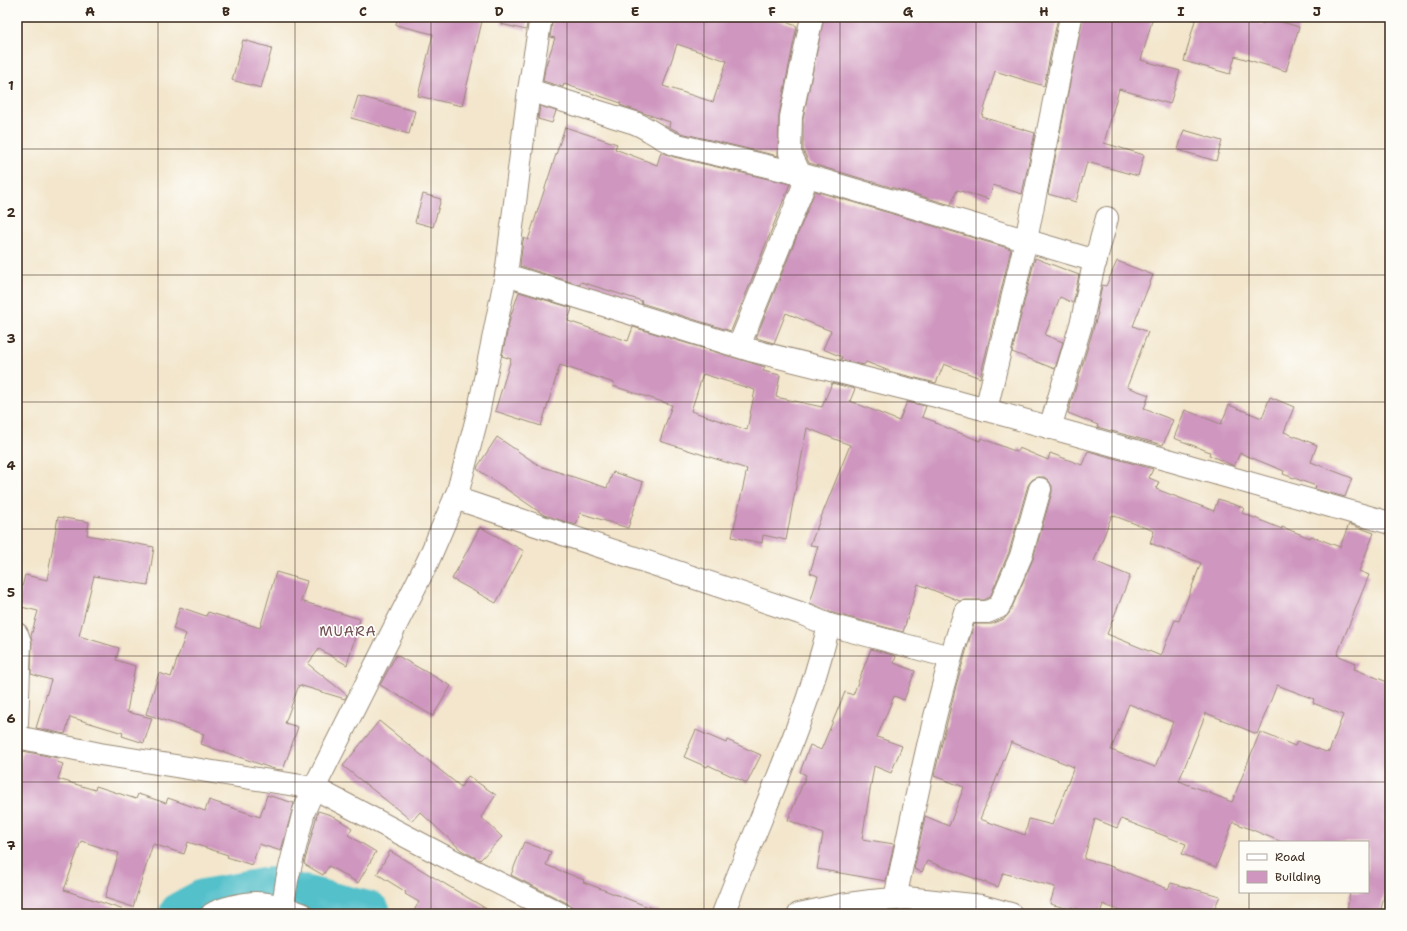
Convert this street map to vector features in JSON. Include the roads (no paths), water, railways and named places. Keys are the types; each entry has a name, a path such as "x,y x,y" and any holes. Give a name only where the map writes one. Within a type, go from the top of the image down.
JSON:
{"street":[{"path":"212,914 232,907 256,902 290,900 304,811 314,788 428,561 456,498 478,414 506,275 529,90 541,17"},
{"path":"739,346 803,188 801,174 790,153 791,118 812,17"},
{"path":"986,410 1026,240 1071,17"},
{"path":"529,90 635,122 666,141 677,145 801,174 1096,261"},
{"path":"1050,428 1082,321 1092,273 1107,218"},
{"path":"506,275 750,350 932,395 1390,524"},
{"path":"895,899 915,803 950,657 965,612 987,612 998,607 1021,556 1040,489"},
{"path":"456,498 800,613 829,625 950,657"},
{"path":"723,914 744,857 792,741 823,649 829,625"},
{"path":"17,634 20,642 17,724"},
{"path":"17,737 100,754 314,788 440,854 561,914"},
{"path":"799,914 841,905 871,907 895,899 906,898 982,906 1011,914"}],"waterway":[{"path":"182,914 204,902 270,890 368,914"}],"district":[{"name":"MUARA","path":"348,631"}]}
